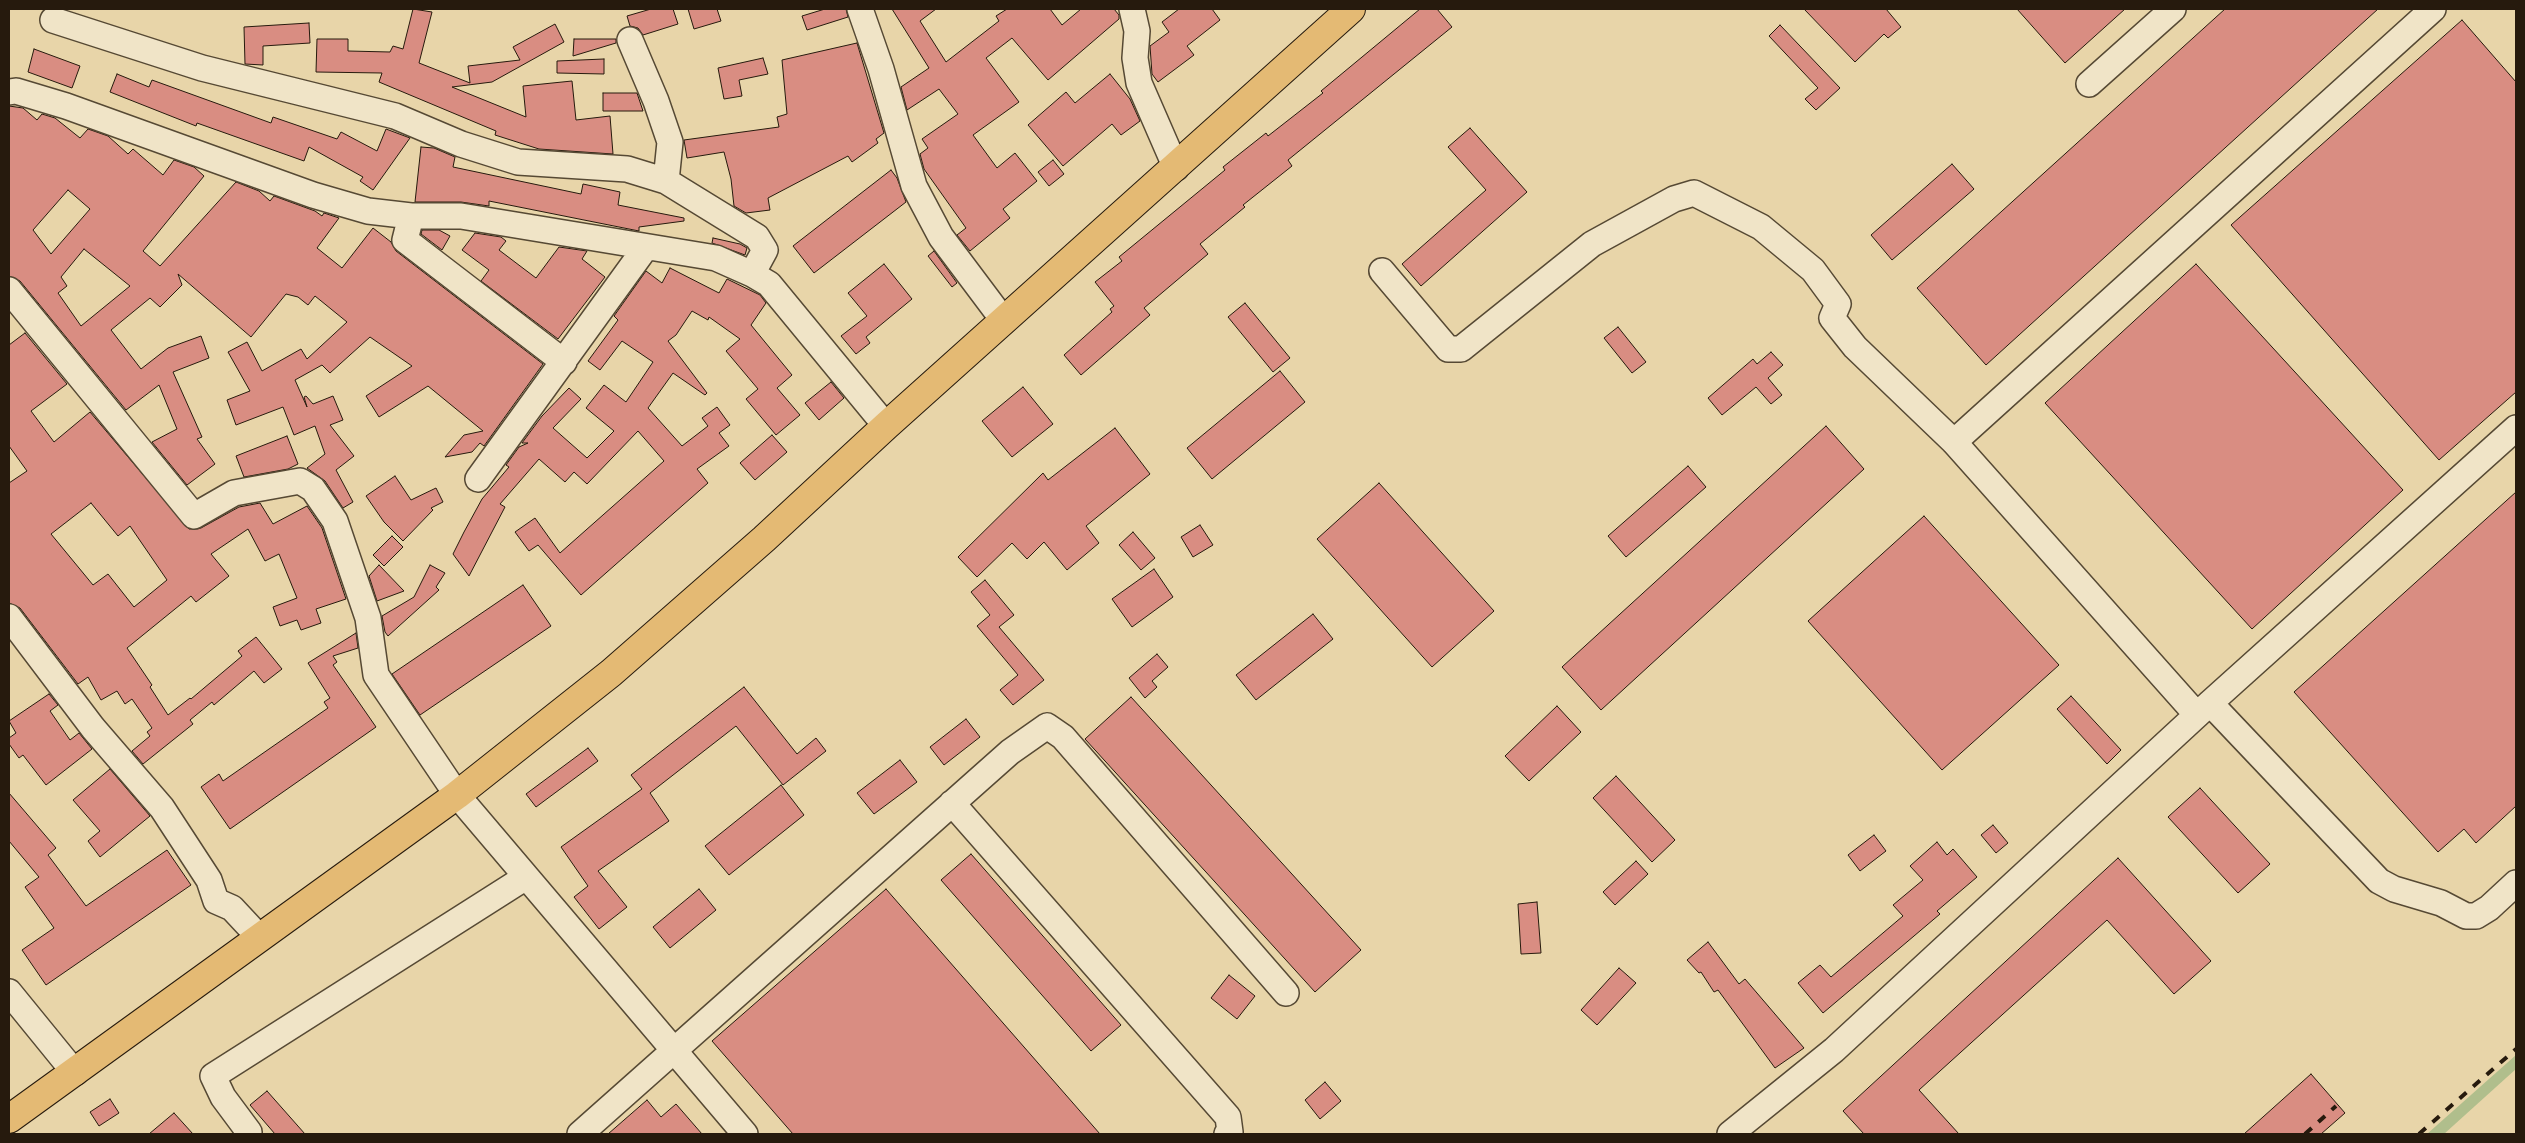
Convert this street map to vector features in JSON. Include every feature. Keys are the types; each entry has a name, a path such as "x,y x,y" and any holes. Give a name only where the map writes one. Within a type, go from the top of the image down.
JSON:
{"main road":[{"path":"9,1119 457,795 611,673 764,539 886,426 1176,168 1350,9"}],"street":[{"path":"860,9 881,69 914,186 941,237 1004,321"},
{"path":"1132,9 1137,31 1135,58 1139,83 1176,168"},
{"path":"2089,84 2173,9"},
{"path":"1954,442 2433,9"},
{"path":"53,20 202,68 395,116 461,144 518,162 627,169 666,180 757,237 765,250 752,274"},
{"path":"630,40 656,101 670,142 666,180"},
{"path":"9,92 16,91 66,106 313,195 368,211 410,216 461,216 716,258 752,274 768,284 886,426"},
{"path":"1382,271 1448,349 1461,348 1592,244 1674,199 1694,193 1761,227 1813,270 1838,304 1832,318 1855,347 1954,442 2203,709 2379,881 2394,889 2440,903 2466,916 2476,916 2489,908 2516,883"},
{"path":"410,216 405,240 564,362"},
{"path":"478,479 646,247"},
{"path":"9,290 194,516 234,493 300,481 313,489 335,520 368,618 376,675 457,795 673,1052 745,1134"},
{"path":"1730,1134 1834,1050 2203,709 2516,428"},
{"path":"9,617 93,728 162,808 209,880 216,901 232,908 260,938"},
{"path":"580,1134 1010,752 1047,726 1063,738 1286,993"},
{"path":"952,803 1228,1117 1230,1132 1227,1134"},
{"path":"250,1132 223,1097 213,1076 526,877"},
{"path":"9,992 75,1073"}],"green space":[{"path":"2516,1055 2516,1069 2444,1134 2427,1134"}],"building":[{"path":"413,9 432,12 419,63 470,83 468,66 520,60 513,47 555,24 564,42 492,82 452,87 526,117 523,86 572,81 576,120 610,116 613,154 539,149 495,135 496,131 379,82 382,73 316,72 317,39 348,39 348,51 390,52 393,46 403,49"},
{"path":"651,9 673,9 678,24 643,35 638,28 630,26 627,16"},
{"path":"688,9 717,9 721,21 694,29"},
{"path":"825,9 846,9 848,17 807,30 802,16"},
{"path":"892,9 936,9 920,21 946,62 999,21 996,16 1007,9 1050,9 1062,25 1081,9 1114,9 1119,15 1119,19 1048,80 1012,38 986,58 1019,102 973,135 997,168 1015,153 1037,181 1003,209 1010,218 970,251 957,235 966,228 924,169 920,154 928,148 922,139 958,114 939,89 907,110 901,87 929,68"},
{"path":"1179,9 1212,9 1220,20 1187,46 1194,55 1158,82 1152,74 1150,46 1169,32 1162,22"},
{"path":"1420,9 1437,9 1452,27 1288,160 1292,166 1243,205 1245,207 1200,244 1208,254 1144,308 1150,315 1081,375 1064,355 1112,312 1110,309 1114,306 1095,282 1122,261 1119,257 1225,170 1223,167 1266,133 1268,136 1323,93 1321,91"},
{"path":"1804,9 1886,9 1901,27 1888,38 1884,34 1855,62"},
{"path":"2017,9 2125,9 2065,63"},
{"path":"2225,9 2378,9 1986,365 1917,288"},
{"path":"2462,20 2516,82 2516,392 2439,460 2231,225"},
{"path":"309,23 310,43 263,46 263,65 245,64 244,27"},
{"path":"1780,25 1840,88 1816,110 1805,99 1818,88 1769,36"},
{"path":"574,39 616,39 616,43 573,56"},
{"path":"857,43 884,133 876,139 878,143 852,162 848,156 768,198 770,210 746,213 734,206 731,179 724,152 687,158 684,140 779,127 777,117 787,114 782,60"},
{"path":"34,49 80,66 72,88 28,72"},
{"path":"763,58 768,74 739,80 742,96 724,99 718,68"},
{"path":"604,59 604,74 557,73 557,61"},
{"path":"117,74 149,87 152,80 271,123 273,117 337,139 341,132 377,151 386,129 410,138 373,190 360,181 363,177 309,147 304,161 197,123 196,126 110,92"},
{"path":"1110,74 1130,99 1140,121 1121,135 1112,124 1063,166 1028,125 1066,92 1075,103"},
{"path":"603,93 637,93 643,111 603,111"},
{"path":"9,106 23,108 37,120 42,114 55,118 80,138 88,129 108,136 128,154 133,149 163,175 174,160 194,167 204,176 143,251 160,266 236,182 259,191 270,201 274,196 315,211 322,216 324,213 339,218 317,248 342,268 373,228 391,242 396,251 543,364 484,446 480,443 472,452 445,457 464,435 483,431 428,386 379,417 366,396 412,366 370,337 330,373 322,365 295,380 307,407 304,397 306,396 313,404 333,396 343,420 330,425 354,456 336,470 353,502 343,508 325,481 307,468 325,454 315,426 294,435 283,407 236,425 227,400 250,391 228,352 247,342 262,371 301,349 307,359 347,322 315,296 308,305 298,297 286,294 251,337 178,274 182,285 160,307 150,298 111,330 141,369 168,348 201,336 209,358 173,372 202,437 197,439 215,464 187,485 152,442 177,429 159,385 126,410 20,281 9,276","holes":["68,190 90,209 51,254 33,230","84,249 130,286 81,326 58,293 67,286 61,277"]},
{"path":"1470,128 1527,192 1421,286 1402,264 1486,190 1448,147"},
{"path":"421,147 434,148 455,157 453,167 581,194 583,184 620,192 618,205 684,218 684,221 639,227 639,231 489,201 489,206 461,202 415,202"},
{"path":"1053,160 1064,174 1049,186 1038,172"},
{"path":"1952,164 1974,189 1892,260 1871,235"},
{"path":"891,170 897,178 906,202 814,273 793,246"},
{"path":"422,230 439,230 450,236 442,250 421,234"},
{"path":"475,233 501,237 506,241 499,250 536,278 559,247 587,251 582,259 605,277 558,339 481,281 489,270 462,250"},
{"path":"713,238 740,244 747,248 745,255 712,243"},
{"path":"934,251 957,283 952,287 928,256"},
{"path":"884,264 912,299 866,337 870,343 856,354 841,336 867,316 848,293"},
{"path":"2196,264 2403,490 2252,629 2045,403"},
{"path":"670,268 719,293 727,279 760,295 766,303 751,325 792,375 777,388 800,415 776,435 746,399 758,389 726,351 740,339 709,317 708,320 692,311 676,335 668,341 707,393 705,395 673,373 648,408 682,446 708,426 702,418 717,407 730,425 719,433 729,446 697,469 708,483 581,595 538,545 529,551 515,532 535,518 560,553 664,461 638,431 587,484 574,472 565,482 539,459 500,504 505,507 469,576 453,554 464,532 482,499 509,467 506,465 519,447 528,443 522,443 542,416 569,388 581,399 553,428 587,458 614,431 586,408 604,385 626,402 653,362 622,341 600,370 588,361 618,320 614,316 646,271 662,283"},
{"path":"1245,303 1290,358 1273,372 1228,317"},
{"path":"1618,327 1646,362 1632,373 1604,338"},
{"path":"25,333 67,384 31,411 54,442 90,412 189,529 201,528 239,507 260,503 273,524 307,506 322,528 346,599 316,609 321,623 301,630 297,620 280,626 273,607 297,598 279,554 265,561 248,529 211,554 229,576 196,602 191,596 127,648 152,685 150,687 168,715 191,699 242,656 238,651 256,637 282,669 264,683 254,671 214,705 212,702 190,720 193,724 143,764 132,751 150,736 147,732 152,728 132,699 125,704 117,691 101,700 88,677 78,684 20,608 9,603 9,483 27,471 9,446 9,345","holes":["91,503 118,536 130,526 167,580 134,607 108,574 93,585 51,534"]},
{"path":"1771,352 1783,365 1768,378 1782,395 1771,404 1756,387 1722,415 1708,398 1753,359 1757,364"},
{"path":"1280,371 1305,402 1212,479 1187,448"},
{"path":"831,382 844,398 819,420 805,403"},
{"path":"1023,387 1053,424 1012,457 982,421"},
{"path":"1826,426 1864,469 1601,710 1562,667"},
{"path":"1115,428 1150,474 1086,526 1099,543 1067,570 1044,542 1027,559 1012,543 977,577 958,557 1043,473 1048,480"},
{"path":"772,435 787,452 755,480 740,463"},
{"path":"287,436 298,464 288,469 244,477 236,456"},
{"path":"1688,466 1706,487 1626,557 1608,536"},
{"path":"395,476 411,500 436,488 443,502 431,508 433,510 403,541 384,522 366,496"},
{"path":"1379,483 1494,611 1432,667 1317,539"},
{"path":"2516,492 2516,806 2476,843 2464,829 2438,852 2294,692"},
{"path":"1924,516 2059,665 1942,770 1808,621"},
{"path":"1200,525 1213,545 1193,557 1181,537"},
{"path":"1133,532 1155,558 1141,570 1119,545"},
{"path":"392,536 403,547 384,566 373,555"},
{"path":"379,565 404,591 377,601 369,576"},
{"path":"430,565 445,573 436,587 439,590 388,636 385,632 382,616 414,597"},
{"path":"1154,569 1173,597 1132,627 1112,599"},
{"path":"985,580 1014,615 999,627 1044,680 1013,705 1000,690 1018,675 977,626 990,615 971,592"},
{"path":"523,585 551,626 420,715 392,674"},
{"path":"1313,614 1333,639 1256,700 1236,675"},
{"path":"356,633 358,648 333,656 337,662 333,665 376,727 230,829 201,787 219,774 223,781 328,708 324,702 330,698 308,663"},
{"path":"1157,654 1168,667 1152,681 1157,687 1145,698 1129,678"},
{"path":"744,687 797,754 816,738 826,751 783,785 736,726 650,793 669,821 598,871 627,907 599,929 574,897 588,886 561,847 642,789 631,775"},
{"path":"49,694 58,705 50,711 70,740 79,733 92,749 46,785 23,755 19,758 9,744 9,738 16,733 9,721"},
{"path":"2071,696 2121,750 2107,764 2057,709"},
{"path":"1131,697 1361,950 1315,992 1085,739"},
{"path":"1557,706 1581,732 1529,781 1505,756"},
{"path":"966,719 980,737 944,765 930,747"},
{"path":"588,748 598,761 536,807 526,794"},
{"path":"900,760 917,782 874,814 857,793"},
{"path":"110,769 150,816 100,857 88,841 100,831 73,800"},
{"path":"1616,776 1675,840 1652,862 1593,798"},
{"path":"781,785 804,815 729,875 705,846"},
{"path":"2200,788 2270,864 2238,893 2168,817"},
{"path":"9,793 56,848 48,855 86,906 167,850 191,885 46,985 22,950 54,928 25,887 39,877 9,841"},
{"path":"1993,825 2008,843 1996,853 1981,835"},
{"path":"1874,835 1886,851 1860,871 1848,855"},
{"path":"1937,842 1947,855 1953,849 1977,877 1937,911 1940,914 1823,1013 1798,983 1820,965 1831,977 1903,916 1893,905 1923,880 1910,866"},
{"path":"971,854 1121,1025 1091,1051 941,880"},
{"path":"2118,858 2211,961 2174,994 2107,920 1919,1090 1959,1134 1864,1134 1843,1111"},
{"path":"1636,861 1648,874 1615,905 1603,892"},
{"path":"699,889 716,910 670,948 653,927"},
{"path":"886,889 1100,1134 793,1134 712,1041"},
{"path":"1537,902 1541,953 1521,954 1518,904"},
{"path":"1708,942 1739,984 1745,979 1804,1048 1775,1068 1718,990 1714,992 1701,972 1699,973 1687,960"},
{"path":"1619,968 1636,983 1597,1025 1581,1010"},
{"path":"1229,975 1255,996 1237,1019 1211,998"},
{"path":"2311,1074 2345,1113 2321,1134 2244,1134"},
{"path":"1325,1082 1341,1101 1320,1119 1305,1100"},
{"path":"267,1091 305,1134 275,1134 250,1105"},
{"path":"110,1099 119,1113 99,1126 90,1112"},
{"path":"647,1100 661,1117 676,1104 702,1134 608,1134"},
{"path":"174,1113 193,1134 149,1134"}],"railway":[{"path":"2419,1134 2516,1049"},
{"path":"2305,1134 2336,1106"}]}
